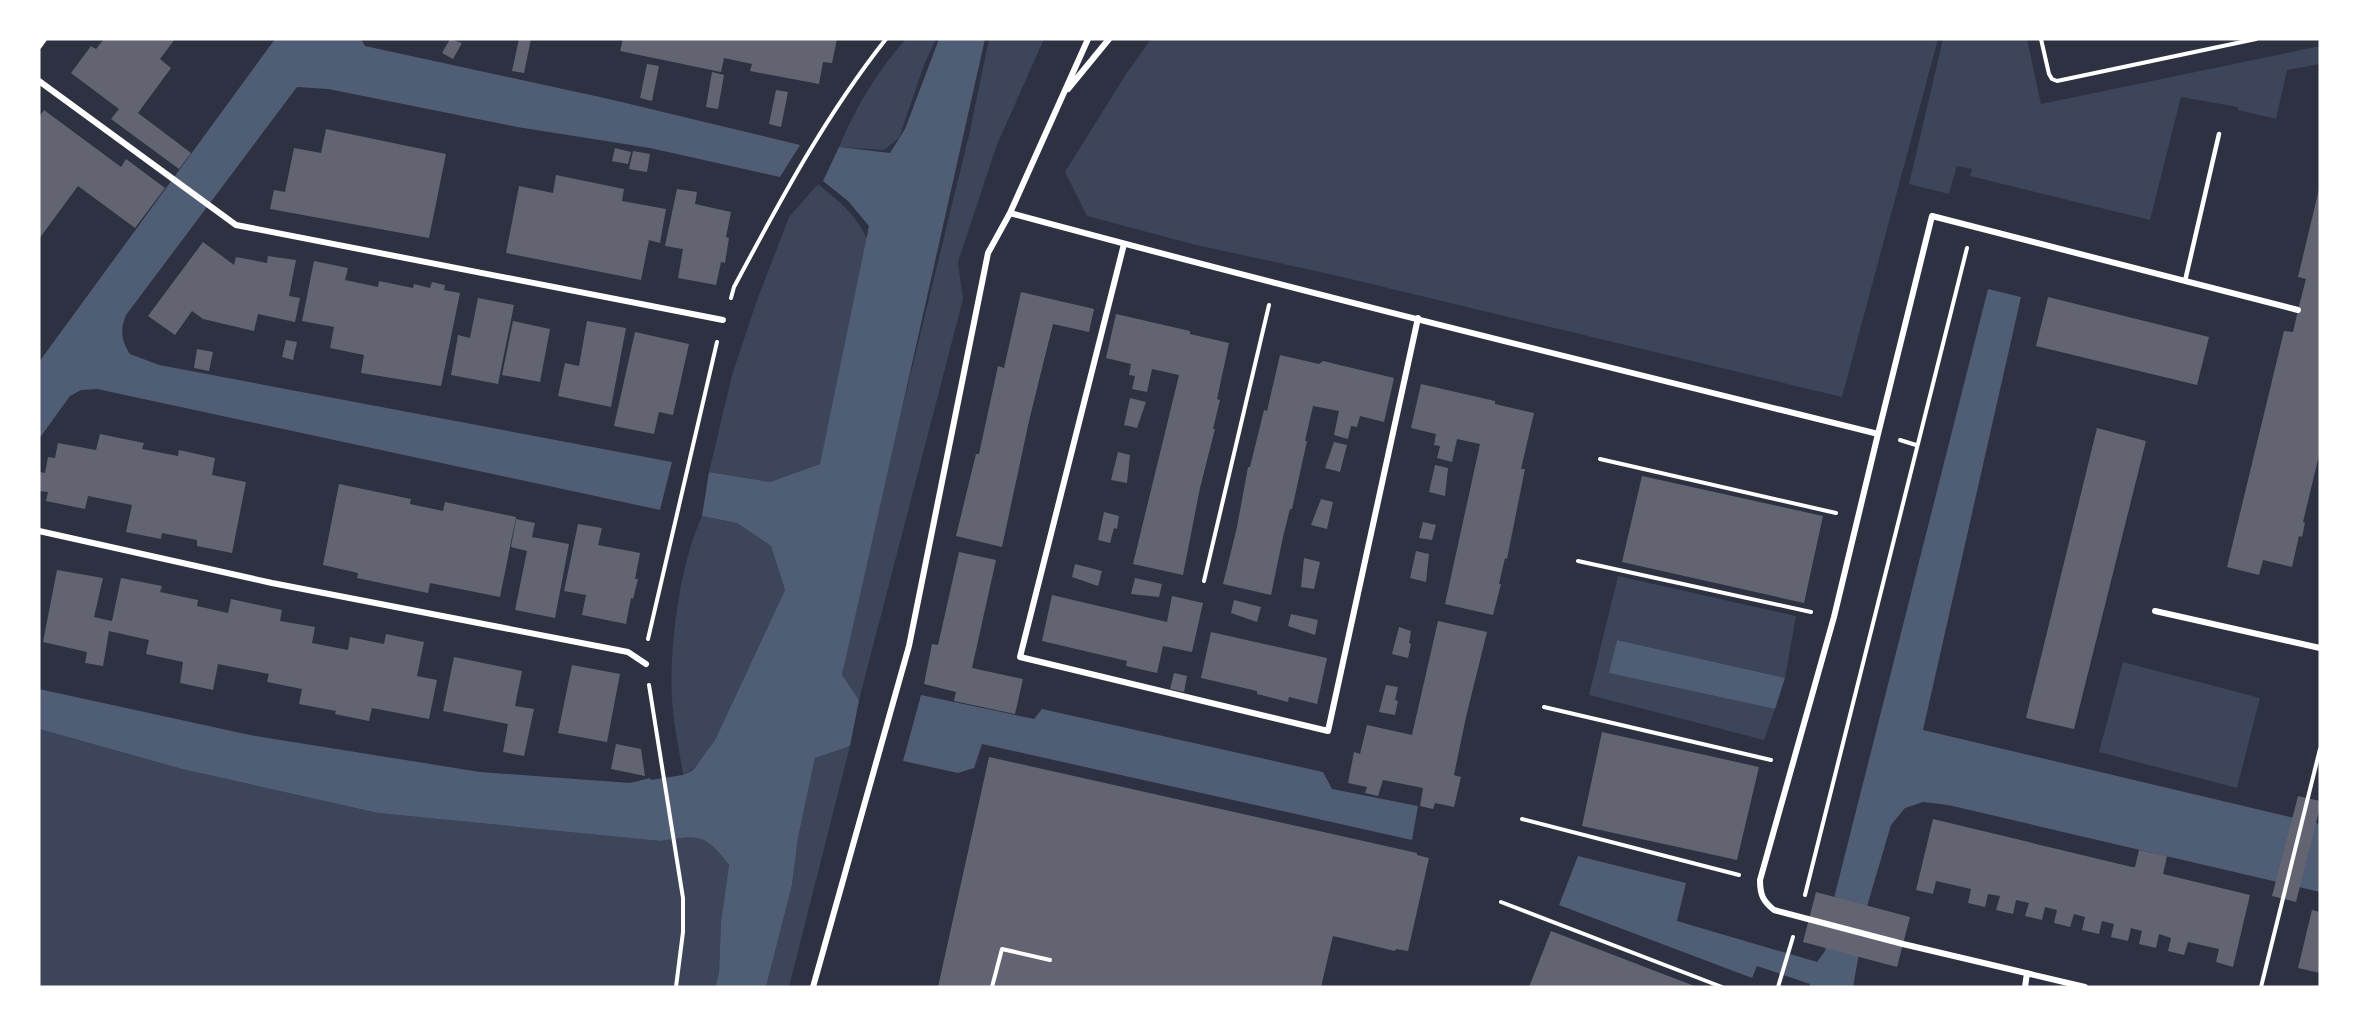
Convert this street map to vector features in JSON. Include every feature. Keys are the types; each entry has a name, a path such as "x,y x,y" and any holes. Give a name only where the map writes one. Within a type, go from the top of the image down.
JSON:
{"street":[{"path":"39,46 44,39"},
{"path":"813,987 909,646 988,253 1010,213 1088,39"},
{"path":"1062,96 1109,39"},
{"path":"39,81 236,225 723,320"},
{"path":"1010,213 1274,284 1878,434"},
{"path":"2085,987 1903,944 1774,910 1760,894 1760,880 1834,617 1932,216 2298,310"},
{"path":"1124,244 1020,657 1328,731 1418,318"},
{"path":"39,531 272,582 628,652 646,664"},
{"path":"2155,611 2320,648"},
{"path":"2025,987 2027,973"}],"lane":[{"path":"2185,281 2219,134"}],"path":[{"path":"789,185 818,134 886,39"},
{"path":"2041,39 2049,74 2057,81 2256,39"},
{"path":"1800,916 1972,227"},
{"path":"1204,581 1274,284"},
{"path":"1600,459 1858,518"},
{"path":"676,987 683,932 683,898 646,664 649,632 688,461"},
{"path":"1578,561 1834,617"},
{"path":"1544,707 1791,765"},
{"path":"2260,987 2320,749"},
{"path":"1522,819 1760,880"},
{"path":"1501,902 1722,987"},
{"path":"1778,987 1791,943"},
{"path":"993,987 1002,948 1050,960"}],"shaded area":[{"path":"275,39 361,39 365,46 609,99 800,145 780,177 650,148 517,127 328,89 297,87 126,315 122,335 130,354 159,365 672,462 660,510 97,389 81,390 70,396 39,439 39,362"},
{"path":"906,39 936,39 924,65 899,138 884,150 839,147 868,90"},
{"path":"939,39 985,39 842,675 859,700 850,746 815,758 798,838 792,885 766,987 715,987 719,973 721,922 729,865 713,847 700,839 683,838 660,841 378,813 182,769 39,729 39,689 250,735 480,772 630,783 650,778 651,780 683,775 693,770 715,740 785,590 771,546 737,523 702,516 709,472 770,482 820,464 869,226 848,201 823,181 839,147 890,153 905,129"},
{"path":"989,39 1044,39 996,147 958,262 963,299 859,700 842,676 870,540 970,131"},
{"path":"1151,39 1938,39 1842,397 1338,276 1192,244 1087,216 1065,172 1126,74"},
{"path":"1943,39 2027,39 2041,104 2320,46 2320,64 2287,70 2276,119 2238,110 2238,107 2181,97 2150,220 1970,176 1972,169 1957,166 1949,194 1909,184"},
{"path":"818,184 848,211 870,244 820,464 770,482 709,472 732,375 756,303 789,217"},
{"path":"1988,289 2021,297 1923,730 2320,824 2320,892 1948,805 1923,802 1905,808 1891,825 1868,903 1853,987 1810,987 1810,984 1757,966 1752,978 1559,905 1578,856 1686,883 1677,921 1817,962 1825,951 1835,894"},
{"path":"702,516 737,523 771,546 785,590 715,740 694,768 683,775 673,711 673,639 681,585"},
{"path":"1618,576 1796,616 1785,678 1617,640 1610,673 1775,709 1764,740 1589,695"},
{"path":"1617,640 1785,678 1775,709 1609,673"},
{"path":"2123,662 2260,698 2237,788 2099,752"},
{"path":"921,695 1034,719 1042,709 1323,772 1332,789 1418,806 1412,840 982,744 974,768 958,773 903,761"},
{"path":"39,729 182,769 378,813 660,841 683,838 700,839 713,847 729,865 721,922 719,973 715,987 39,987"},
{"path":"850,746 789,987 766,987 792,885 798,838 815,758 831,749"}],"building":[{"path":"104,39 175,39 160,59 171,68 138,113 191,153 179,169 111,119 119,109 71,73 91,46 96,49"},
{"path":"450,39 462,43 453,59 442,53"},
{"path":"519,39 531,39 524,73 512,71"},
{"path":"623,39 837,39 832,63 823,62 819,84 750,71 752,64 724,58 721,72 620,51"},
{"path":"647,64 659,66 652,101 640,98"},
{"path":"712,72 724,75 718,109 706,107"},
{"path":"776,90 788,92 781,127 769,124"},
{"path":"44,110 121,167 126,159 165,188 135,228 78,186 39,239 39,117"},
{"path":"326,129 446,154 429,238 270,209 274,190 285,192 294,148 321,153"},
{"path":"615,148 631,152 628,164 612,161"},
{"path":"633,151 650,154 647,172 629,169"},
{"path":"556,175 624,189 622,201 666,209 660,243 649,240 641,280 506,253 519,186 553,193"},
{"path":"677,189 697,192 695,204 731,212 726,237 729,238 725,263 721,262 716,285 678,278 683,249 665,246"},
{"path":"2319,189 2320,451 2303,522 2305,523 2302,537 2299,536 2292,567 2263,560 2259,575 2227,567 2284,331 2293,332 2306,279 2298,277"},
{"path":"203,242 234,265 236,257 267,263 268,256 296,260 289,296 300,298 295,322 258,314 254,331 203,319 192,311 175,335 148,316"},
{"path":"314,261 348,268 345,280 378,287 379,281 413,288 414,284 430,288 432,282 445,285 444,290 460,293 441,386 361,373 364,355 330,348 334,327 302,321"},
{"path":"1021,292 1094,309 1089,332 1053,324 1002,547 956,536 976,454 979,454 998,366 1004,368"},
{"path":"2048,297 2209,337 2197,385 2036,346"},
{"path":"478,298 514,305 498,384 451,375 458,335 470,338"},
{"path":"1116,314 1190,331 1190,334 1229,343 1217,399 1220,400 1213,429 1215,429 1200,488 1183,575 1133,564 1179,375 1152,369 1147,392 1132,389 1135,376 1129,375 1131,364 1106,358"},
{"path":"513,321 550,329 540,382 502,375"},
{"path":"587,321 626,328 611,407 558,396 565,363 579,366"},
{"path":"635,332 689,344 673,415 659,412 654,434 614,426"},
{"path":"286,340 297,342 293,360 282,357"},
{"path":"197,349 213,352 209,371 194,368"},
{"path":"1280,355 1319,364 1323,361 1394,378 1384,422 1360,416 1357,427 1351,426 1348,439 1334,435 1339,411 1313,406 1292,509 1290,509 1283,537 1271,595 1223,584 1248,467 1250,467 1264,410 1267,411"},
{"path":"1421,384 1495,401 1495,404 1534,413 1521,469 1525,469 1507,559 1505,558 1493,615 1445,604 1480,444 1457,439 1452,462 1437,458 1440,446 1434,445 1436,434 1411,428"},
{"path":"1130,398 1146,402 1137,428 1124,425"},
{"path":"2097,428 2146,441 2074,729 2026,718"},
{"path":"100,434 144,443 142,449 178,456 179,450 215,458 212,475 246,482 232,553 197,546 197,540 162,533 161,539 126,532 132,505 88,496 85,509 46,501 48,492 39,491 40,472 45,473 48,457 55,458 58,443 96,450"},
{"path":"1334,442 1347,445 1340,472 1325,468"},
{"path":"1118,452 1130,455 1127,483 1111,480"},
{"path":"1435,465 1448,468 1445,496 1429,492"},
{"path":"1642,476 1823,516 1804,603 1622,562"},
{"path":"339,484 411,499 410,504 443,511 445,502 516,517 500,597 430,583 428,593 357,578 358,573 323,565"},
{"path":"1321,499 1333,502 1327,529 1311,525"},
{"path":"1104,512 1119,516 1117,529 1114,528 1110,543 1098,540"},
{"path":"516,519 535,523 532,537 569,544 555,618 515,610 527,551 511,547"},
{"path":"1423,522 1436,525 1432,540 1419,538"},
{"path":"578,524 602,528 598,545 640,553 635,579 638,579 633,599 631,598 626,624 582,615 586,595 564,591"},
{"path":"1416,551 1429,554 1426,582 1410,578"},
{"path":"959,552 996,560 972,668 1023,679 1015,714 954,701 956,692 924,684 932,644 938,645"},
{"path":"1304,558 1320,562 1314,589 1301,587"},
{"path":"1075,564 1102,571 1098,586 1072,577"},
{"path":"57,570 103,578 94,617 112,621 121,578 162,586 160,592 198,600 197,606 228,613 231,599 282,610 280,621 315,627 312,643 348,650 350,637 384,644 386,634 424,642 417,676 437,680 429,719 372,708 369,721 335,714 336,711 299,704 302,689 267,682 269,674 218,664 213,690 180,683 183,662 146,654 149,640 109,631 103,666 85,663 87,652 43,642"},
{"path":"1135,578 1162,584 1159,597 1131,594"},
{"path":"1052,595 1167,622 1172,596 1203,603 1192,652 1163,646 1157,673 1126,666 1127,661 1042,641"},
{"path":"1234,600 1261,607 1257,622 1231,613"},
{"path":"1291,614 1318,620 1315,635 1288,626"},
{"path":"1438,621 1487,632 1454,775 1461,777 1454,807 1435,803 1433,809 1420,806 1423,788 1383,780 1378,796 1365,793 1367,787 1348,783 1354,752 1360,754 1367,725 1412,735"},
{"path":"1399,627 1411,631 1408,658 1392,654"},
{"path":"1211,632 1327,658 1317,704 1289,697 1288,702 1257,694 1257,691 1201,678"},
{"path":"454,657 522,671 515,706 534,709 524,756 503,752 508,724 443,711"},
{"path":"572,665 620,674 607,742 558,733"},
{"path":"1174,673 1187,676 1184,692 1170,689"},
{"path":"1386,685 1398,687 1395,715 1379,712"},
{"path":"1602,732 1759,767 1737,860 1582,826"},
{"path":"616,744 641,749 645,776 611,769"},
{"path":"989,757 1417,853 1417,855 1429,858 1408,951 1396,949 1395,951 1333,936 1321,987 938,987"},
{"path":"2298,796 2320,801 2320,807 2296,902 2272,896"},
{"path":"1933,819 2132,867 2135,867 2139,850 2167,856 2163,874 2250,895 2233,967 2216,962 2219,949 2188,942 2184,955 2168,951 2171,938 2159,934 2156,948 2139,944 2142,931 2131,928 2128,941 2111,937 2114,924 2102,921 2099,934 2082,930 2085,917 2074,914 2070,927 2054,923 2057,910 2045,907 2042,920 2025,916 2029,903 2016,900 2013,914 1996,910 2000,896 1988,894 1985,907 1968,903 1971,889 1936,881 1933,894 1916,890"},
{"path":"1816,892 1910,917 1897,967 1803,942"},
{"path":"2312,910 2320,912 2320,973 2298,968"},
{"path":"1551,931 1697,987 1529,987"}]}
